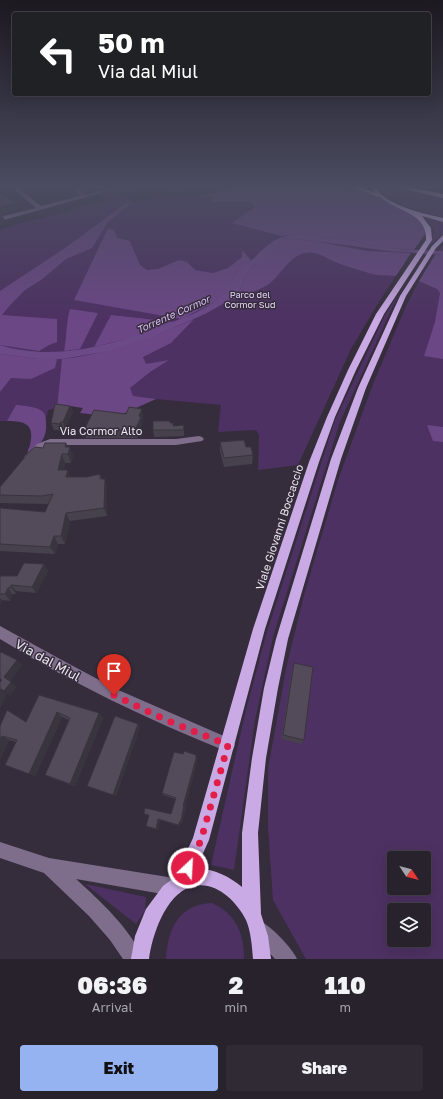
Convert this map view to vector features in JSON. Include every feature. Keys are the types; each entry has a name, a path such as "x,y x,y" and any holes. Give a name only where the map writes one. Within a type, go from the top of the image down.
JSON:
{"main road":[{"name":"Viale Giovanni Boccaccio","path":"262,959 255,921 250,873 250,833 257,773 271,688 282,639 322,503 348,424 402,288 429,240 430,232"},
{"name":"Viale Giovanni Boccaccio","path":"140,959 143,940 152,914 178,885 201,840 259,629 317,454 331,417 352,370 380,314 440,239"},
{"path":"178,885 195,878 209,878 218,880 236,892 255,921"}],"street":[{"name":"Via Cormor Alto","path":"20,466 35,450 50,442 176,442 199,439"},
{"name":"Via dal Miul","path":"0,632 23,647 88,682 166,720 228,745"},
{"path":"0,850 49,866 178,885"},
{"path":"49,866 104,919 126,946 134,959"},
{"path":"255,921 288,959"}],"green space":[{"name":"Parco del Cormor Sud","path":"0,232 391,232 408,257 351,349 298,465 258,470 259,435 256,430 218,432 221,405 156,399 115,416 71,405 48,410 46,418 42,412 7,421 0,421"},
{"path":"433,232 443,232 443,234 429,246 433,235"},
{"path":"443,244 443,959 306,959 273,900 268,827 268,769 287,664 304,595 338,480 373,384 406,306 419,281"},
{"path":"398,295 340,422 273,637 255,720 234,870 211,865 245,714 266,635 335,420 385,315"},
{"path":"85,884 146,897 145,911 136,924"},
{"path":"212,903 227,913 237,925 244,950 244,959 166,959 169,938 177,920 191,908"}],"shaded area":[{"path":"87,232 102,232 92,248 66,259 41,280 25,290 2,315 57,319 57,342 39,351 0,345 0,291"},
{"path":"106,232 115,232 117,238 130,241 140,265 147,270 158,269 179,260 187,262 195,270 213,273 228,268 242,257 242,250 251,260 238,271 230,287 221,298 181,319 74,300"},
{"path":"265,232 426,232 414,250 390,248 362,244 356,241 299,234 281,236"},
{"path":"299,234 356,241 362,244 398,249 443,251 443,255 389,251 284,238 282,242 253,266 245,276 240,290 230,300 205,314 150,338 109,351 62,359 38,359 0,354 0,345 20,350 41,352 83,349 104,345 144,333 193,314 214,303 220,298 226,292 240,268 253,259 273,241 285,236"},
{"path":"284,238 315,241 367,251 411,253 396,276 372,274 340,264 319,254 310,252 305,253 290,261 269,284 230,300 240,290 245,276 250,269"},
{"path":"435,255 443,255 443,359 424,356 435,322 440,293 437,289 419,281"},
{"path":"70,309 98,313 80,349 64,351 68,319"},
{"path":"111,315 174,322 135,337 94,347"},
{"path":"194,319 171,343 143,357 146,364 169,360 150,372 130,388 133,396 156,399 116,417 80,413 83,408 70,406 57,409 62,359 79,357 130,344 162,333"},
{"path":"0,354 38,359 57,359 55,368 31,379 11,378 0,392"},
{"path":"16,405 40,410 45,416 46,429 44,438 28,455 31,438 30,428 24,423 7,421"},
{"path":"427,425 443,427 443,442 433,441"}],"building":[{"path":"55,404 70,406 63,422 59,424 51,423"},
{"path":"129,407 142,409 139,416 141,417 135,430 84,430 94,410 126,414"},
{"path":"153,421 170,421 170,423 173,423 173,426 184,425 183,430 153,430"},
{"path":"244,440 246,447 251,447 253,455 224,458 220,442"},
{"path":"45,443 66,443 65,447 70,447 68,454 62,454 58,470 68,470 66,477 87,477 100,474 100,479 105,479 104,508 66,513 61,536 54,536 50,547 0,544 0,508 45,512 53,494 41,496 0,495 0,487 30,451 35,447 43,448"},
{"path":"24,563 44,564 32,587 11,585 5,594 0,594 0,576 17,576"},
{"path":"1,652 17,660 4,677 11,682 4,691 1,689 0,691 0,682 2,680 0,679"},
{"path":"294,663 313,667 304,740 283,735"},
{"path":"39,695 99,713 70,784 45,775 70,718 57,712 29,774 5,765 17,740 2,736 0,740 0,726 7,710 26,722"},
{"path":"115,716 138,724 113,795 87,786"},
{"path":"184,751 196,755 196,759 183,806 181,820 178,825 158,819 156,829 146,826 149,815 144,814 145,808 171,814 176,798 162,793 174,752 183,754"}],"route":[{"path":"114,695 166,720 228,745 201,840 188,868"}],"water label":[{"name":"Torrente Cormor","path":"173,314"}]}
